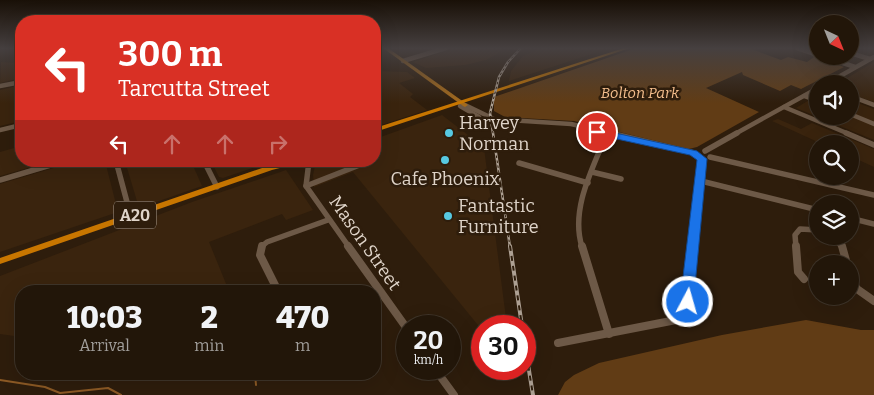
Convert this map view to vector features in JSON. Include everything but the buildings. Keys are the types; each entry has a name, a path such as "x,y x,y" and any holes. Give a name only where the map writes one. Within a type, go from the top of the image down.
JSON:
{"highway":[{"path":"381,130 568,66"},
{"name":"A20","path":"0,261 275,167"}],"main road":[{"path":"411,66 460,104"}],"street":[{"path":"851,66 855,68"},
{"path":"842,75 858,66"},
{"path":"0,86 15,83"},
{"path":"694,153 697,150 705,151 809,93"},
{"path":"804,96 809,98"},
{"path":"859,99 874,105"},
{"path":"460,104 481,118 497,123 586,128 694,153 702,159"},
{"path":"784,106 874,145"},
{"path":"859,118 874,124"},
{"path":"0,130 15,126"},
{"path":"607,133 580,205 580,244 608,334"},
{"path":"705,151 710,157"},
{"path":"702,159 710,157 874,196"},
{"path":"558,342 676,320 686,312 702,159"},
{"path":"519,162 588,183"},
{"path":"0,180 44,167"},
{"path":"118,167 130,217"},
{"path":"207,167 217,187"},
{"name":"Mason Street","path":"304,167 307,172 306,186 375,285"},
{"path":"306,186 354,167"},
{"path":"592,172 621,179"},
{"path":"700,181 809,208"},
{"path":"275,285 260,256 261,247 267,242 328,220"},
{"path":"859,220 874,224"},
{"path":"804,279 798,272 795,235 800,229 809,230"},
{"path":"859,290 874,301"},
{"name":"Mason Street","path":"381,293 397,315"},
{"path":"443,380 454,395"}],"shaded area":[{"path":"1,66 15,66 15,79 0,83"},
{"path":"423,66 446,66 426,68"},
{"path":"515,66 554,66 509,81 511,71"},
{"path":"867,66 874,66 874,102 859,97 859,75 852,75"},
{"path":"381,71 407,72 415,78 399,83 413,94 410,97 427,110 381,125"},
{"path":"15,86 15,122 0,126 0,90"},
{"path":"809,100 809,113 796,108"},
{"path":"859,103 874,109 874,123 859,117"},
{"path":"442,115 477,142 483,140 506,315 471,315 471,317 353,172 314,187 315,167 381,167 381,137"},
{"path":"778,119 801,129 809,125 817,125 841,135 809,135 809,138 772,121"},
{"path":"859,119 874,124 874,140 837,125 859,125"},
{"path":"859,143 874,149 874,167 859,160"},
{"path":"15,148 15,167 31,167 0,176 0,152"},
{"path":"57,167 107,167 118,212 0,252 0,184"},
{"path":"127,167 194,167 202,186 139,208"},
{"path":"214,167 255,167 223,178 219,177"},
{"path":"286,170 313,210 286,220 282,214 209,242 227,285 15,285 15,336 0,334 0,276 192,202"}],"green space":[{"name":"Bolton Park","path":"583,66 844,67 828,75 809,75 809,85 801,89 791,85 780,91 743,75 742,72 706,88 759,112 697,147 689,149 574,121 505,117 494,111 494,97"},
{"path":"806,320 861,330 874,330 874,395 558,395 565,382 574,375 599,363 722,335"}],"waterway":[{"path":"0,380 45,387 60,393 108,388 121,395"},
{"path":"256,380 256,385"}],"railway":[{"path":"505,66 499,77 490,113 510,247"},
{"path":"510,246 520,315"},
{"path":"531,380 533,395"}],"place":[{"name":"Harvey Norman","path":"449,133"},
{"name":"Cafe Phoenix","path":"445,160"},
{"name":"Fantastic Furniture","path":"448,216"}],"route":[{"path":"597,132 694,153 702,159 688,302"}]}
